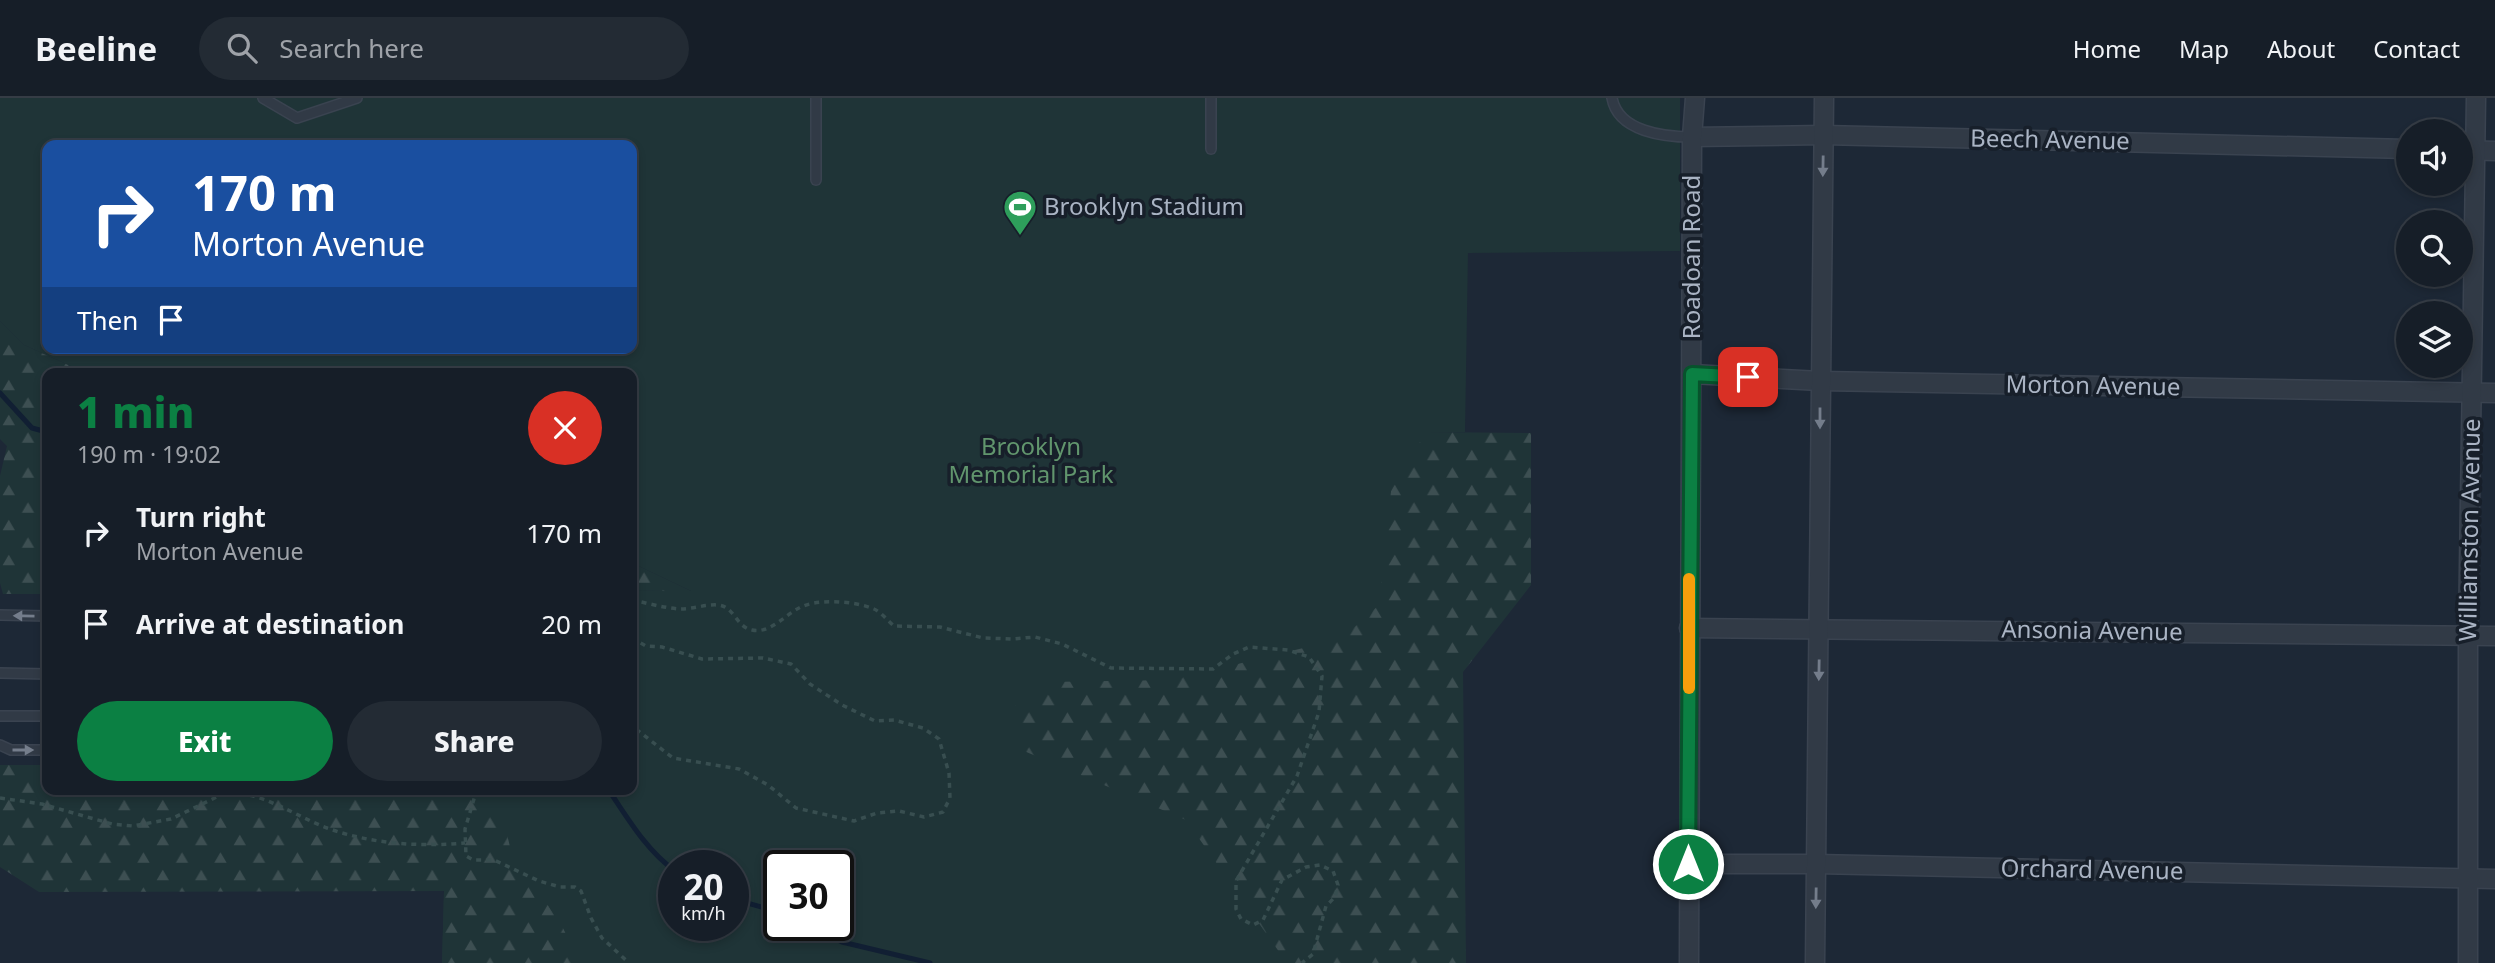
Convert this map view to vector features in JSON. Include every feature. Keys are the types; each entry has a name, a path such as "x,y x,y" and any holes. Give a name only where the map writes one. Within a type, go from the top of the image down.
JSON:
{"street":[{"name":"Roadoan Road","path":"1689,963 1692,137 1695,98"},
{"path":"1815,963 1824,98"},
{"name":"Williamston Avenue","path":"2473,119 2476,98"},
{"name":"Beech Avenue","path":"1692,137 1823,135 2396,149"},
{"path":"2473,150 2495,151"},
{"name":"Williamston Avenue","path":"2468,963 2468,635 2472,392 2469,196"},
{"name":"Morton Avenue","path":"1692,374 1819,381 2495,393"},
{"name":"Ansonia Avenue","path":"1689,628 2495,636"},
{"name":"Orchard Avenue","path":"1688,864 1816,864 2495,879"}],"lane":[{"path":"262,98 297,118 357,98"},
{"path":"816,98 816,180"},
{"path":"1211,98 1211,149"},
{"path":"1612,98 1613,104 1624,119 1645,131 1670,137 1692,137"},
{"path":"0,615 42,616"},
{"path":"0,673 42,674"},
{"path":"0,716 42,716"},
{"path":"0,746 11,750 42,750"}],"path":[{"path":"637,601 677,609 717,605 729,609 742,625 752,631 767,628 785,619 801,606 828,601 860,604 877,609 894,626 940,627 983,638 1035,637 1062,644 1111,668 1213,669 1233,654 1249,647 1288,650 1309,657 1322,676 1319,712 1297,776 1236,881 1236,909 1241,919 1253,925 1263,920 1282,880 1306,867 1320,865 1333,871 1338,885 1335,897 1326,906 1313,954 1302,963"},
{"path":"637,641 646,646 662,647 702,659 764,658 791,664 810,684 842,705 875,720 894,720 923,728 939,739 949,773 950,798 943,813 924,817 899,811 877,813 854,821 833,818 796,808 768,785 739,769 673,758 637,730"},
{"path":"0,798 42,804 112,824 133,826 171,819 221,795"},
{"path":"245,795 264,800 337,831 395,843 465,843"},
{"path":"475,795 465,829 466,856 472,860 494,860 539,881 560,887 575,887 581,891 602,938 629,963"}],"green space":[{"name":"Brooklyn Memorial Park","path":"0,98 1680,98 1680,251 1468,253 1465,432 1427,432 1466,963 442,963 444,891 305,891 302,795 637,795 637,590 691,591 637,565 637,368 75,368 44,354 637,354 637,140 42,140 42,353 24,345 0,321"},
{"path":"0,321 24,345 75,368 42,368 42,594 3,594 0,583 0,476 7,446 0,439"},
{"path":"1427,432 1531,433 1531,585 1463,672 1466,963 1287,963 1186,820 1017,748 1015,706 1048,682 1171,680 1341,639 1379,605 1392,482"},
{"path":"637,565 693,592 637,590"},
{"path":"0,765 42,765 42,795 497,795 511,851 562,926 580,963 442,963 444,891 39,892 0,867"}],"waterway":[{"path":"0,393 32,428 42,431"},
{"path":"612,795 658,856"},
{"path":"749,904 763,907"},
{"path":"840,941 930,963"}],"slow traffic":[{"path":"1689,579 1689,688"}],"place":[{"name":"Brooklyn Stadium","path":"1020,237"}],"route":[{"path":"1688,864 1692,374 1748,377"}]}
